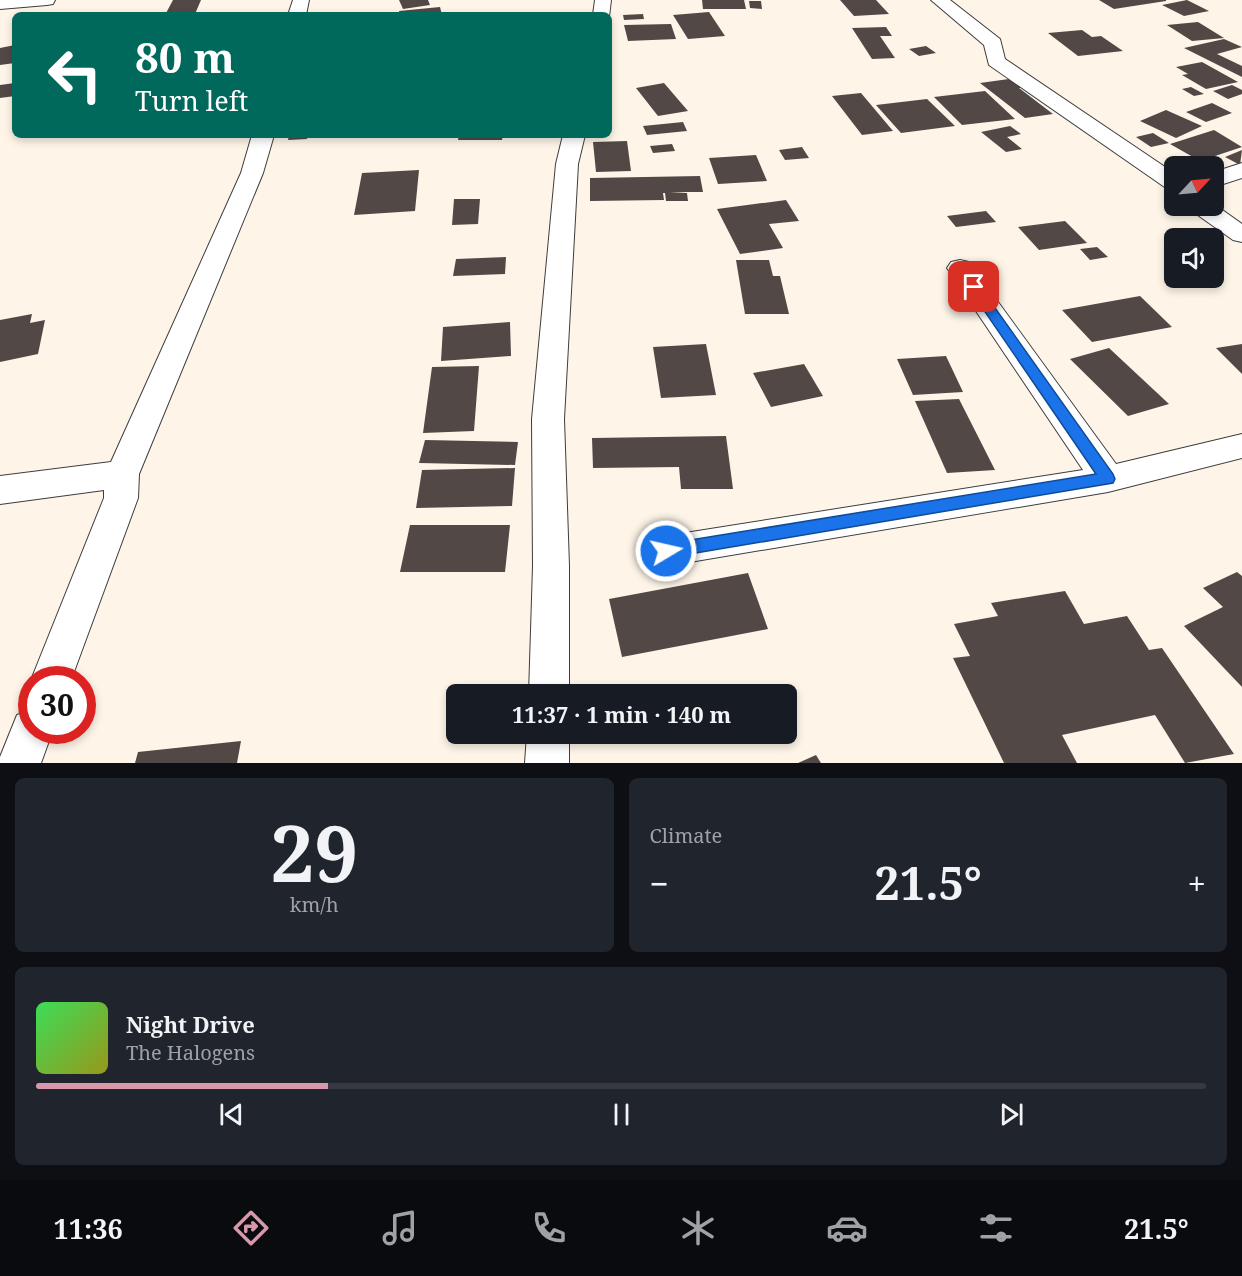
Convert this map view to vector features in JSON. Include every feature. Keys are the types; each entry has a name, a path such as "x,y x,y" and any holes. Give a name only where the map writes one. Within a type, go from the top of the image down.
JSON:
{"street":[{"path":"0,4 47,0"},
{"path":"939,0 993,43 996,61 1164,176"},
{"path":"56,666 121,498 122,474 252,173 261,138"},
{"path":"549,684 551,566 548,419 567,164 573,138"},
{"path":"1224,176 1242,170"},
{"path":"1214,216 1242,235"},
{"path":"960,268 1108,479"},
{"path":"666,551 1108,479 1242,446"},
{"path":"0,490 122,474"},
{"path":"19,763 26,744"},
{"path":"548,744 548,763"}],"building":[{"path":"173,0 201,0 196,12 167,12"},
{"path":"399,0 428,0 430,5 403,9"},
{"path":"702,0 744,0 746,9 703,9"},
{"path":"840,0 876,0 889,14 854,16"},
{"path":"1099,0 1166,0 1166,1 1114,9"},
{"path":"1187,0 1209,11 1184,16 1162,5"},
{"path":"749,1 761,1 762,9 750,8"},
{"path":"440,7 441,12 399,12"},
{"path":"709,12 725,36 688,39 673,15"},
{"path":"643,14 644,19 624,20 623,15"},
{"path":"1198,22 1224,38 1192,41 1167,25"},
{"path":"671,24 676,39 628,41 624,25"},
{"path":"886,27 892,36 880,36 895,58 872,59 852,28"},
{"path":"1082,30 1092,37 1101,36 1123,51 1078,56 1048,33"},
{"path":"1224,39 1242,47 1217,54 1242,66 1242,77 1184,48"},
{"path":"12,46 12,63 0,65 0,48"},
{"path":"926,46 936,53 919,56 909,49"},
{"path":"1202,62 1238,82 1206,89 1182,75 1188,74 1176,67"},
{"path":"1016,78 1028,87 1019,88 1053,114 1025,118 980,83"},
{"path":"12,83 12,96 0,98 0,85"},
{"path":"664,83 688,111 658,116 636,88"},
{"path":"1232,85 1242,90 1242,94 1228,99 1213,91"},
{"path":"1191,87 1204,94 1194,96 1182,89"},
{"path":"985,91 1015,119 962,125 934,97"},
{"path":"861,93 893,131 862,135 832,96"},
{"path":"927,99 955,126 901,133 876,105"},
{"path":"1212,103 1232,113 1206,122 1186,112"},
{"path":"1166,110 1202,126 1176,138 1140,121"},
{"path":"683,122 687,131 647,135 643,126"},
{"path":"1010,126 1021,134 1007,137 1022,149 1006,152 981,132"},
{"path":"1214,130 1242,147 1215,156 1191,156 1170,144"},
{"path":"1153,133 1169,143 1151,147 1136,137"},
{"path":"288,138 307,138 307,139 288,140"},
{"path":"458,138 502,138 502,140 458,140"},
{"path":"627,141 631,171 596,172 593,142"},
{"path":"672,144 675,151 653,153 650,146"},
{"path":"802,147 809,158 785,160 779,150"},
{"path":"1242,150 1240,165 1225,157"},
{"path":"756,155 767,181 718,184 709,158"},
{"path":"419,170 415,211 354,215 362,173"},
{"path":"700,176 703,192 670,192 687,193 688,201 666,201 665,193 663,193 664,200 590,201 590,178"},
{"path":"454,199 480,199 478,224 452,225"},
{"path":"786,200 799,221 769,224 783,248 740,254 717,209"},
{"path":"986,211 996,222 956,227 947,216"},
{"path":"1065,221 1087,243 1039,250 1018,227"},
{"path":"1097,247 1108,257 1090,260 1080,249"},
{"path":"506,257 505,274 453,276 456,259"},
{"path":"736,260 769,260 773,276 780,276 789,314 745,314"},
{"path":"1140,296 1172,327 1092,342 1062,310"},
{"path":"32,314 30,323 45,320 38,354 0,362 0,320"},
{"path":"510,322 511,356 441,361 443,327"},
{"path":"706,344 716,395 661,398 653,347"},
{"path":"1242,344 1242,374 1216,348"},
{"path":"1109,348 1169,404 1128,416 1070,359"},
{"path":"946,356 963,392 913,395 897,359"},
{"path":"804,364 823,396 771,407 753,373"},
{"path":"479,366 474,431 423,433 432,367"},
{"path":"959,399 995,470 947,473 915,401"},
{"path":"726,436 733,489 681,489 679,467 593,468 592,438"},
{"path":"425,440 518,442 515,465 419,463"},
{"path":"515,468 512,506 416,508 422,470"},
{"path":"410,525 510,525 505,572 400,572"},
{"path":"1237,572 1242,576 1242,687 1184,626 1223,607 1203,588"},
{"path":"748,573 768,629 622,657 609,599"},
{"path":"1065,591 1084,624 1127,616 1149,650 1162,648 1234,754 1185,763 1155,715 1062,735 1077,763 1004,763 953,658 970,656 954,624 998,616 991,603"},
{"path":"241,741 237,763 135,763 138,752"},
{"path":"816,755 821,763 798,763"}],"route":[{"path":"666,551 1108,479 974,287"}]}
